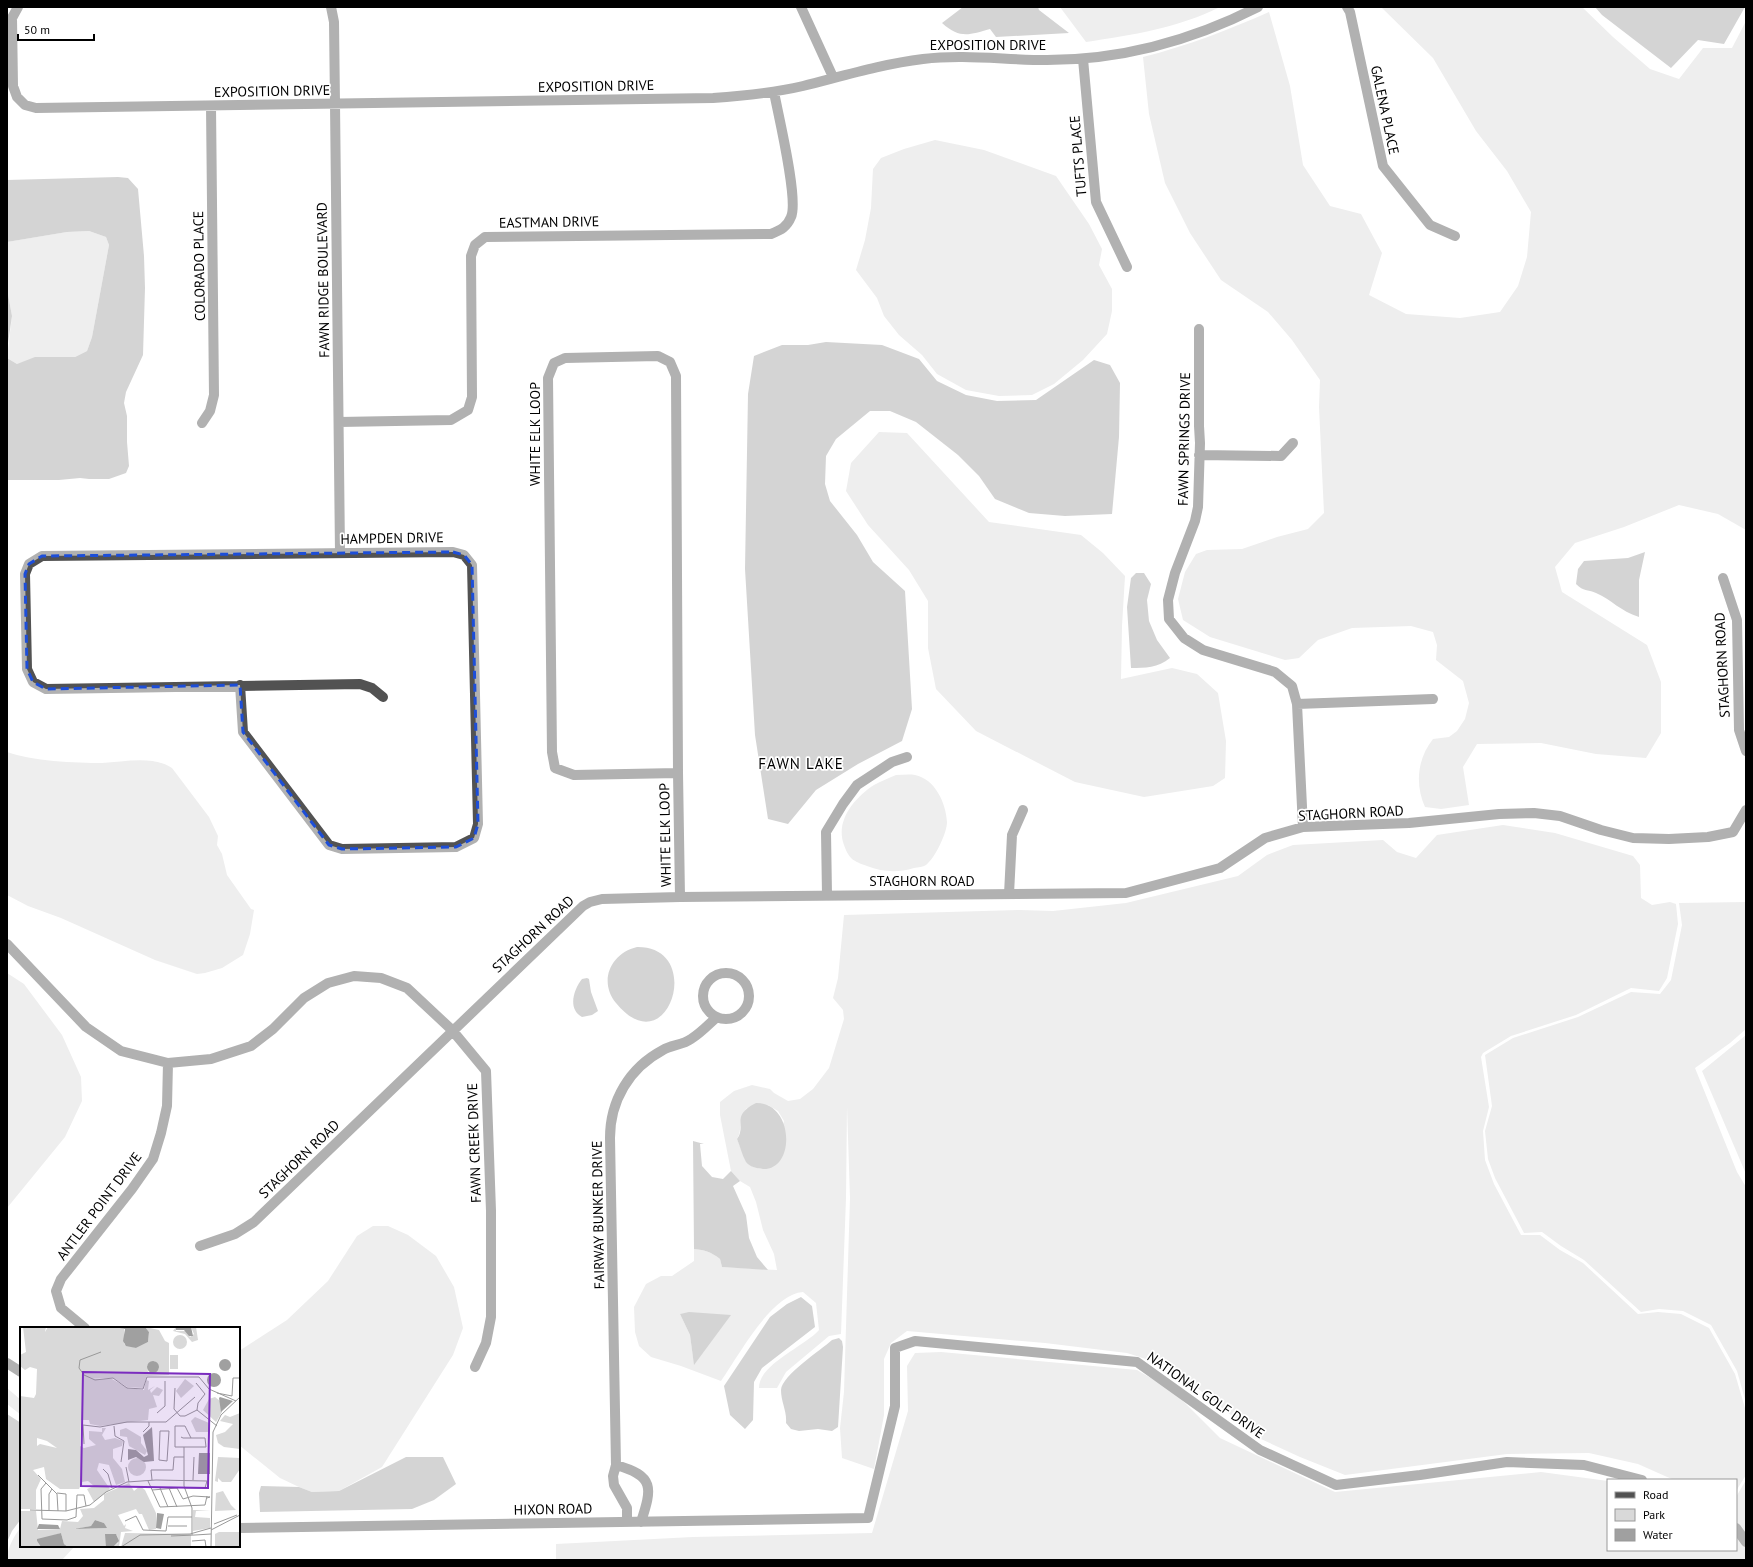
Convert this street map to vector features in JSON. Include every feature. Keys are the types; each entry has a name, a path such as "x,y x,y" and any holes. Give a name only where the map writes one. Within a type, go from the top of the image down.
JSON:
{"street":[{"name":"EXPOSITION DRIVE","path":"18,7 12,18 13,86 17,97 25,105 36,108 713,98 774,92 891,64 956,56 1046,60 1084,59 1144,49 1208,30 1258,7"},
{"name":"FAWN RIDGE BOULEVARD","path":"332,7 334,22 340,553"},
{"path":"801,7 832,77"},
{"name":"GALENA PLACE","path":"1347,7 1350,12 1383,166 1430,225 1455,236"},
{"name":"TUFTS PLACE","path":"1084,59 1096,202 1127,267"},
{"name":"EASTMAN DRIVE","path":"338,422 451,420 468,410 472,397 471,256 475,245 485,237 771,234 783,229 792,216 793,188 774,92"},
{"name":"COLORADO PLACE","path":"202,423 210,411 214,395 211,106"},
{"name":"FAWN SPRINGS DRIVE","path":"1200,329 1200,443 1198,507 1195,521 1175,573 1168,600 1169,620 1184,638 1203,650 1275,672 1292,686 1297,704 1303,827"},
{"name":"WHITE ELK LOOP","path":"678,773 574,775 555,768 552,752 548,378 554,363 564,358 658,356 670,362 676,376 680,896"},
{"path":"1199,455 1281,456 1294,444"},
{"name":"HAMPDEN DRIVE","path":"240,685 243,732 330,846 342,849 456,847 474,838 478,824 472,565 464,556 453,552 42,556 30,564 25,574 27,669 33,682 46,689 240,685 360,684 372,688 382,697"},
{"name":"STAGHORN ROAD","path":"1723,578 1737,620 1739,730 1746,751"},
{"path":"1297,704 1433,699"},
{"path":"827,895 826,832 842,804 857,784 869,775 892,762 907,757"},
{"path":"1009,894 1012,835 1023,810"},
{"name":"STAGHORN ROAD","path":"200,1246 235,1234 254,1222 452,1030 583,906 590,902 602,899 680,896 1126,893 1220,868 1265,838 1303,827 1409,823 1534,812 1560,816 1601,830 1633,838 1669,839 1708,837 1733,832 1746,810"},
{"name":"FAWN CREEK DRIVE","path":"7,944 86,1027 121,1051 168,1063 211,1059 251,1046 273,1029 304,998 328,983 354,976 381,978 407,988 452,1030 486,1071 491,1318 486,1344 475,1367"},
{"path":"732,973 739,976 748,988 748,1003 739,1015 732,1018 717,1017 710,1012 703,999 703,992 706,984 717,974 732,973"},
{"name":"FAIRWAY BUNKER DRIVE","path":"627,1522 627,1508 614,1485 613,1476 616,1465 610,1138 613,1111 627,1081 638,1068 664,1049 690,1040 717,1017"},
{"name":"ANTLER POINT DRIVE","path":"84,1327 61,1308 56,1291 61,1279 132,1189 153,1159 167,1106 168,1063"},
{"name":"NATIONAL GOLF DRIVE","path":"868,1518 895,1406 895,1348 915,1340 1137,1362 1260,1450 1336,1485 1420,1475 1507,1462 1584,1465 1638,1479"},
{"path":"7,1363 20,1371"},
{"path":"616,1465 637,1472 647,1483 649,1499 641,1522"},
{"name":"HIXON ROAD","path":"240,1528 868,1518"},
{"path":"1737,1529 1746,1542"}],"highlighted area":[{"path":"453,552 464,555 472,565 478,824 474,838 456,847 342,849 329,845 243,732 240,685 46,689 33,682 27,669 25,574 29,564 42,556"}],"green space":[{"path":"1060,7 1220,7 1188,20 1154,30 1086,42"},
{"path":"1381,7 1582,7 1613,37 1650,69 1679,79 1703,48 1732,48 1746,21 1746,530 1718,514 1679,505 1624,527 1575,543 1555,567 1562,592 1647,645 1661,682 1661,733 1646,758 1596,754 1541,743 1477,744 1463,767 1469,805 1441,809 1425,807 1419,781 1421,764 1433,739 1449,737 1457,731 1465,719 1469,703 1463,681 1436,660 1437,645 1433,632 1411,626 1352,628 1318,640 1299,658 1285,660 1210,637 1183,620 1178,599 1185,572 1196,554 1207,550 1242,549 1277,537 1308,529 1324,513 1319,407 1320,380 1292,340 1268,312 1221,280 1190,233 1165,183 1149,114 1143,57 1207,37 1269,12 1290,86 1303,165 1330,206 1361,214 1382,253 1369,295 1406,314 1460,318 1500,312 1518,286 1527,257 1531,212 1507,171 1476,131 1433,58"},
{"path":"935,140 984,150 1056,176 1089,224 1102,249 1099,265 1112,289 1112,311 1107,334 1083,360 1054,384 1032,395 999,396 966,390 937,374 922,355 899,335 884,316 877,298 856,270 865,240 871,208 873,169 881,158 904,149"},
{"path":"89,231 106,237 109,245 92,337 87,351 75,357 56,358 17,364 7,358 12,316 7,289 7,242 67,232"},
{"path":"879,432 907,433 989,522 1081,535 1103,553 1125,576 1121,679 1172,668 1197,674 1218,693 1226,741 1225,778 1213,786 1144,797 1075,782 976,731 936,689 928,648 928,601 909,570 868,525 846,491 851,463"},
{"path":"7,752 28,758 67,762 102,763 147,760 164,764 172,768 209,817 218,836 217,845 222,854 227,875 251,909 254,910 250,934 243,955 222,968 197,974 155,960 61,918 28,906 7,895"},
{"path":"896,775 915,775 928,781 934,787 942,800 947,822 940,845 926,865 902,871 884,871 858,863 852,859 844,845 842,827 848,811 860,796 874,785"},
{"path":"1503,825 1555,833 1633,856 1640,865 1641,898 1652,905 1670,902 1676,904 1678,924 1667,978 1659,991 1631,988 1576,1015 1511,1036 1483,1053 1481,1057 1489,1107 1483,1131 1485,1160 1494,1184 1521,1235 1540,1235 1560,1250 1583,1263 1638,1314 1658,1312 1681,1314 1709,1328 1735,1374 1745,1408 1746,1475 1737,1489 1737,1479 1672,1479 1638,1464 1589,1453 1507,1454 1345,1475 1261,1439 1171,1367 1127,1353 1045,1343 907,1331 891,1343 884,1359 884,1415 874,1469 842,1458 840,1428 844,1392 850,1198 847,1106 846,1198 841,1334 829,1336 786,1372 777,1388 759,1388 761,1379 766,1371 783,1356 819,1330 816,1303 803,1292 791,1295 779,1303 767,1315 756,1328 721,1381 681,1366 651,1357 639,1346 635,1332 634,1307 646,1284 661,1276 672,1276 694,1261 694,1249 705,1251 714,1255 720,1259 722,1267 777,1270 774,1254 763,1230 756,1202 750,1187 740,1181 731,1171 720,1115 720,1102 734,1091 752,1085 770,1089 788,1101 800,1099 813,1089 829,1068 844,1019 843,1010 833,998 838,978 844,915 1020,910 1053,911 1126,903 1238,876 1267,855 1293,845 1383,840 1397,852 1416,858 1437,835","holes":["768,1105 778,1111 784,1121 770,1168 756,1168 748,1162 737,1139 740,1132 742,1116 747,1108","690,1313 694,1364 690,1335 680,1314"]},
{"path":"1746,902 1746,1029 1730,1043 1695,1068 1737,1172 1746,1187 1746,1403 1737,1371 1711,1325 1683,1311 1659,1309 1641,1312 1584,1260 1542,1232 1524,1233 1495,1178 1488,1159 1485,1131 1492,1106 1485,1055 1513,1038 1578,1017 1631,992 1660,994 1671,980 1682,925 1679,903"},
{"path":"7,973 24,984 62,1035 81,1077 82,1101 65,1137 7,1208"},
{"path":"1746,1035 1746,1174 1702,1071"},
{"path":"373,1226 388,1226 408,1235 436,1256 454,1287 463,1328 453,1355 382,1467 339,1491 312,1492 280,1478 240,1446 240,1350 287,1320 328,1281 357,1236"},
{"path":"941,1352 1137,1370 1173,1391 1220,1438 1335,1492 1541,1472 1607,1481 1607,1551 1737,1551 1737,1495 1746,1480 1746,1560 556,1560 556,1544 693,1537 872,1533 908,1411 907,1366 915,1353"},
{"path":"7,1388 20,1399 20,1414 7,1404"},
{"path":"20,1528 20,1547 74,1547 62,1560 7,1560 11,1542"}],"water":[{"path":"963,7 1038,7 1039,10 1069,33 996,37 990,29 970,34 960,34 954,32 942,23"},
{"path":"1595,7 1745,7 1724,44 1698,40 1671,68 1602,15"},
{"path":"128,178 138,189 144,256 145,288 143,355 126,392 124,403 127,416 129,466 126,473 109,479 80,478 59,480 7,480 7,358 17,364 35,357 75,357 87,351 92,337 109,245 106,237 89,231 67,232 7,242 7,180"},
{"path":"7,289 12,316 7,350"},
{"path":"826,342 882,345 919,359 937,381 966,395 997,401 1036,400 1094,360 1110,365 1120,383 1119,437 1112,514 1065,516 1029,513 995,499 979,476 958,455 916,422 890,411 870,411 836,439 826,456 825,484 830,501 857,535 873,562 905,591 912,709 902,741 858,764 816,790 788,824 768,819 755,735 745,569 748,394 754,356 782,345 808,345"},
{"path":"1645,552 1639,580 1639,617 1632,615 1602,596 1583,589 1576,584 1578,569 1584,561 1628,558"},
{"path":"1136,573 1144,573 1151,584 1147,600 1149,621 1157,640 1170,658 1156,666 1131,668 1127,607 1131,578"},
{"path":"637,947 658,952 670,964 674,981 672,999 664,1013 651,1021 635,1019 616,1003 608,986 610,969 614,962 620,955"},
{"path":"582,979 589,979 591,992 598,1011 592,1015 582,1017 575,1009 573,999 579,983"},
{"path":"756,1103 769,1106 778,1113 784,1124 786,1136 785,1148 781,1159 774,1166 763,1169 751,1166 746,1162 737,1139 740,1134 740,1121 743,1112"},
{"path":"693,1141 704,1144 700,1144 702,1166 712,1177 723,1179 731,1171 740,1181 733,1186 746,1215 749,1238 757,1257 768,1270 722,1267 720,1259 714,1255 705,1251 694,1249"},
{"path":"801,1297 812,1306 815,1327 762,1368 754,1382 753,1420 745,1429 730,1415 724,1386 770,1317 787,1304"},
{"path":"689,1312 731,1315 694,1365 690,1335 680,1314"},
{"path":"839,1338 842,1341 843,1347 838,1427 832,1431 818,1429 799,1431 791,1429 786,1423 786,1414 781,1394 783,1384 788,1377 803,1363 832,1340"},
{"path":"7,1414 20,1422 20,1520 12,1531 7,1542"},
{"path":"406,1457 443,1457 456,1484 434,1500 412,1509 260,1512 259,1493 261,1486 299,1487 312,1492 339,1491"}],"district":[{"name":"FAWN LAKE","path":"801,763"}]}
